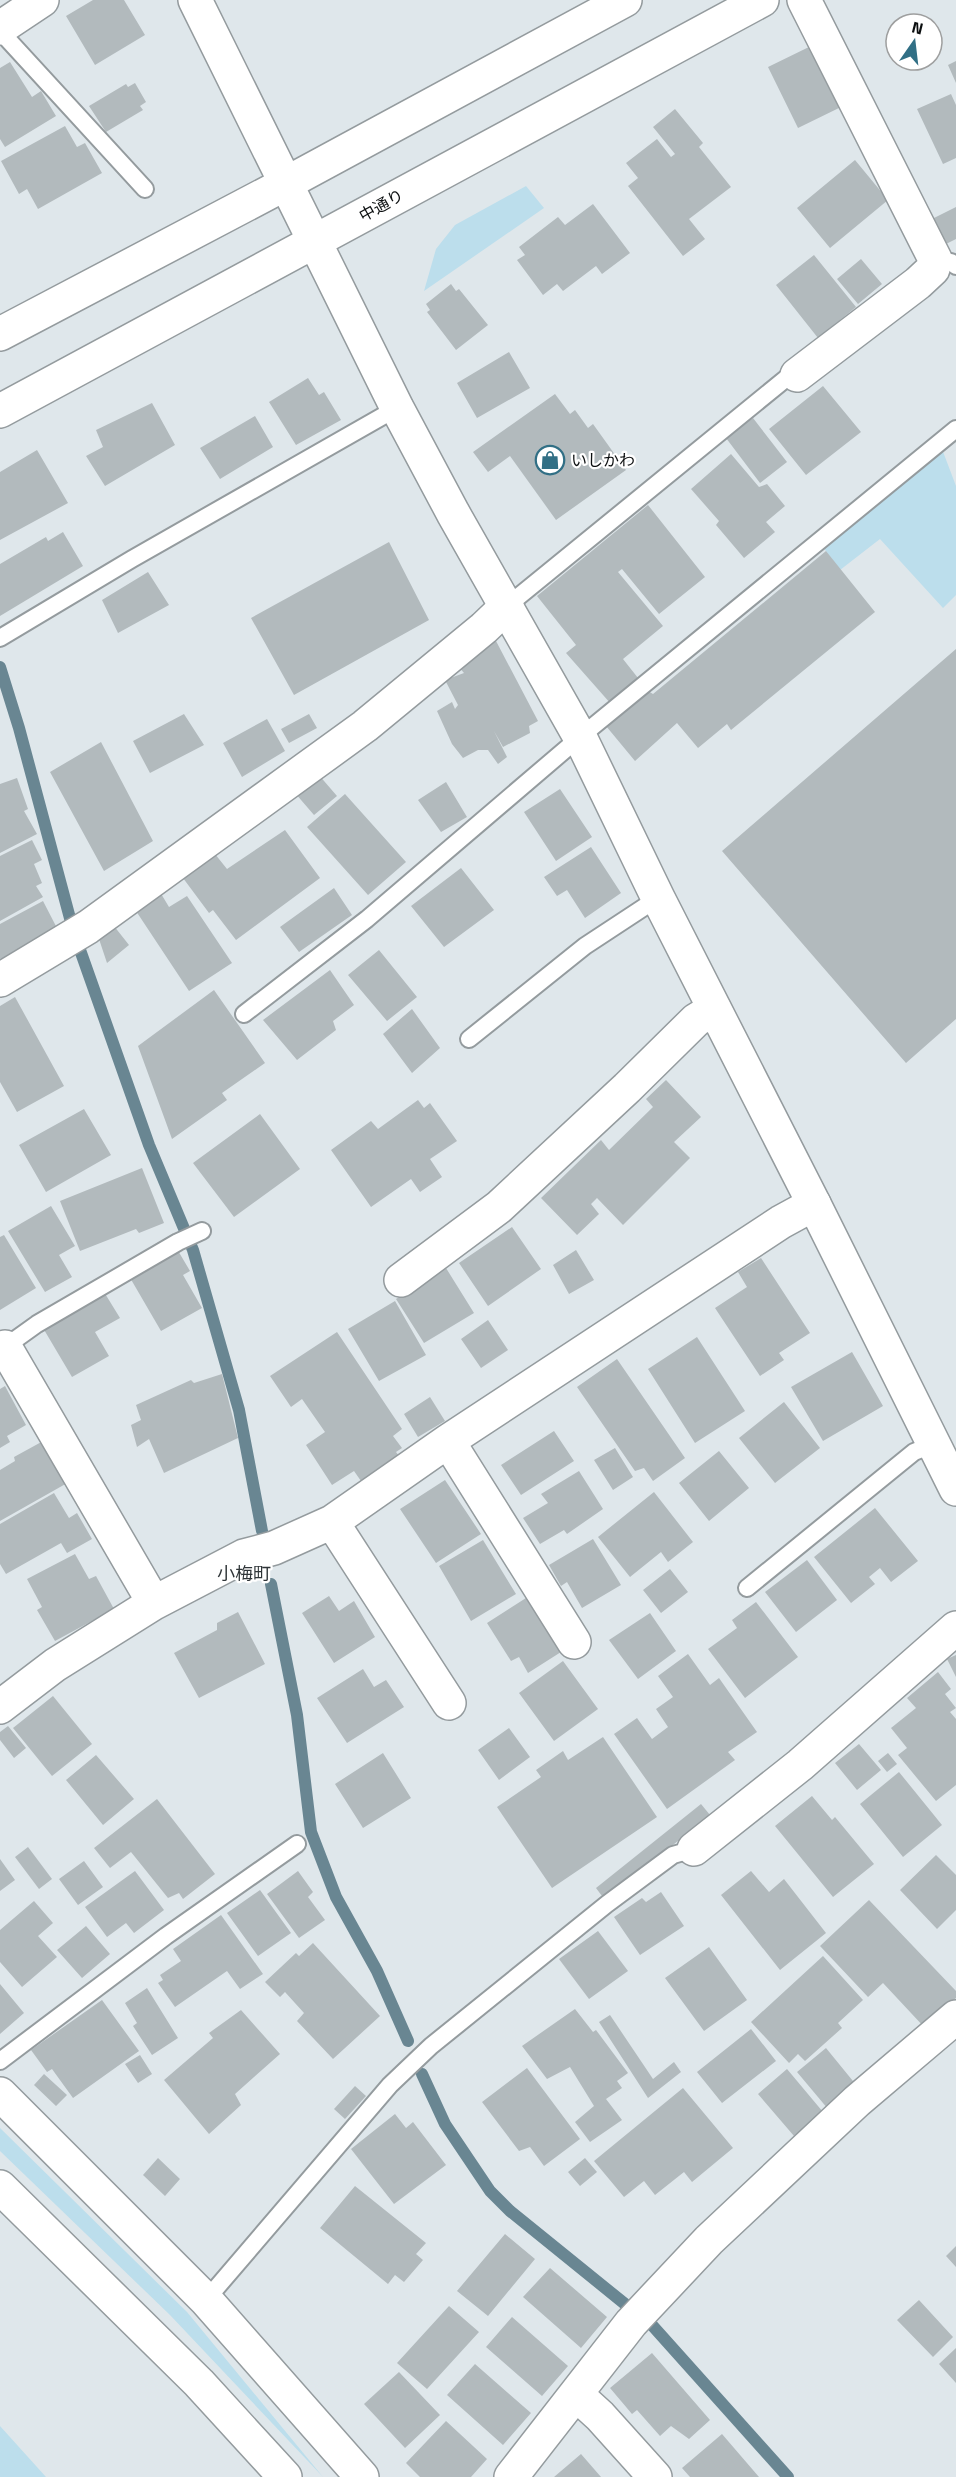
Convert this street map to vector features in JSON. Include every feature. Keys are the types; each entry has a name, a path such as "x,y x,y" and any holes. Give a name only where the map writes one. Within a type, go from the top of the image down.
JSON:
{"street":[{"path":"2,36 42,0"},
{"path":"195,0 397,408 580,736 658,898 814,1203 956,1489"},
{"path":"0,334 285,184 626,0"},
{"name":"中通り","path":"0,411 762,0"},
{"path":"797,375 918,283 933,269 946,262 804,0"},
{"path":"0,980 88,927 365,726 484,628 507,606"},
{"path":"401,1280 499,1207 696,1020 714,1009"},
{"path":"0,1707 55,1665 154,1603 244,1556 274,1548 332,1522 448,1441 787,1218 814,1203"},
{"path":"2,1348 154,1603"},
{"path":"448,1441 574,1642"},
{"path":"332,1522 449,1703"},
{"path":"694,1849 800,1765 956,1628"},
{"path":"511,2477 631,2323 709,2240 857,2101 956,2017"},
{"path":"0,2094 207,2300 362,2477"},
{"path":"0,2187 200,2383 285,2477"},
{"path":"577,2395 600,2416 655,2477"}],"lane":[{"path":"2,36 145,189"},
{"path":"507,606 789,376 797,375"},
{"path":"2,636 397,408"},
{"path":"244,1014 368,919 580,736 956,429"},
{"path":"469,1039 585,946 658,898"},
{"path":"2,1348 37,1324 178,1242 202,1232"},
{"path":"747,1588 914,1452 933,1444"},
{"path":"0,2061 166,1936 297,1844"},
{"path":"207,2300 390,2085 431,2046 673,1855 694,1849"}],"shaded area":[{"path":"526,186 544,208 424,291 436,249 455,225"},
{"path":"942,449 956,486 956,595 943,608 880,539 840,570 823,547"},
{"path":"0,2128 187,2312 323,2477 170,2315 0,2151"},
{"path":"0,2426 46,2477 0,2477"}],"building":[{"path":"93,0 124,0 145,35 95,65 66,16"},
{"path":"811,46 841,107 798,128 768,67"},
{"path":"956,61 956,83 948,65"},
{"path":"10,62 32,97 41,91 56,116 5,147 0,139 0,68"},
{"path":"135,83 146,102 140,106 143,110 106,132 89,106 126,84 128,87"},
{"path":"951,94 956,105 956,158 943,164 917,109"},
{"path":"675,109 703,143 699,147 731,187 689,219 705,239 683,256 628,186 638,178 626,163 657,139 671,157 675,154 653,127"},
{"path":"65,126 77,147 85,143 102,173 38,209 27,189 19,194 1,161"},
{"path":"855,160 888,200 830,248 797,208"},
{"path":"593,204 630,253 602,274 596,266 563,291 557,284 543,295 517,260 525,255 519,247 558,217 565,225"},
{"path":"956,207 956,239 942,246 930,220"},
{"path":"814,255 856,307 818,338 776,285"},
{"path":"861,259 882,284 858,304 837,279"},
{"path":"451,284 456,291 459,289 488,325 456,350 427,312 430,310 426,304"},
{"path":"509,352 530,388 477,418 457,383"},
{"path":"308,378 319,395 324,392 341,420 296,445 269,402"},
{"path":"823,386 861,432 806,475 769,429"},
{"path":"555,394 570,414 575,410 588,428 593,424 626,470 556,520 510,456 488,472 473,452"},
{"path":"152,403 175,445 105,486 86,456 103,447 96,430"},
{"path":"255,416 273,447 220,479 200,448"},
{"path":"753,418 787,462 760,483 726,438"},
{"path":"37,450 68,503 0,540 0,472"},
{"path":"731,454 759,487 767,484 785,506 766,522 775,532 744,558 716,525 719,521 691,489"},
{"path":"648,505 705,577 659,614 622,569 618,572 663,626 623,659 638,678 611,704 566,653 576,645 537,596"},
{"path":"63,532 83,566 0,616 0,564 46,537 48,541"},
{"path":"389,542 429,620 294,695 251,618"},
{"path":"826,551 875,612 731,730 727,724 698,748 677,723 635,761 606,726 648,691 653,694"},
{"path":"148,572 169,605 118,633 102,600"},
{"path":"496,641 538,721 529,726 530,733 503,747 494,731 507,757 498,764 488,750 478,750 463,758 452,744 437,711 452,702 455,709 458,705 445,680 464,673 458,666 483,647"},
{"path":"956,649 956,1019 906,1063 722,851"},
{"path":"184,714 204,745 150,773 133,741"},
{"path":"309,714 317,728 289,743 281,729"},
{"path":"267,719 285,751 242,777 223,743"},
{"path":"101,742 153,841 104,871 50,772"},
{"path":"318,774 337,796 314,815 295,793"},
{"path":"17,778 28,809 24,811 37,834 0,853 0,784"},
{"path":"446,782 467,817 441,832 418,800"},
{"path":"560,789 592,837 556,861 524,812"},
{"path":"345,794 406,862 368,895 307,827"},
{"path":"285,830 320,878 236,940 213,910 209,913 183,878 215,854 227,869"},
{"path":"32,840 42,860 34,864 42,883 36,886 43,897 0,921 0,856"},
{"path":"591,847 621,893 585,918 567,890 557,896 544,877"},
{"path":"461,868 494,910 444,947 411,906"},
{"path":"334,888 352,915 299,952 280,927"},
{"path":"160,892 169,907 187,896 232,963 189,991 134,908"},
{"path":"43,901 59,932 2,962 0,924"},
{"path":"114,926 129,945 107,963 98,936"},
{"path":"379,950 417,997 387,1021 348,975"},
{"path":"330,970 354,1005 333,1021 336,1030 297,1060 263,1020"},
{"path":"214,990 265,1063 222,1093 227,1100 172,1139 138,1046"},
{"path":"15,997 64,1086 17,1112 0,1082 0,1006"},
{"path":"412,1009 440,1048 412,1073 383,1034"},
{"path":"666,1080 701,1117 674,1142 690,1158 623,1225 597,1198 591,1204 599,1214 577,1235 541,1198 601,1140 609,1150 653,1107 646,1099"},
{"path":"418,1100 424,1108 430,1103 457,1141 430,1159 442,1177 420,1192 411,1179 371,1207 331,1150 371,1121 378,1129"},
{"path":"84,1109 111,1155 46,1192 19,1145"},
{"path":"260,1114 300,1169 234,1217 193,1163"},
{"path":"142,1168 164,1223 139,1233 136,1229 80,1251 60,1201"},
{"path":"51,1206 75,1246 59,1255 72,1277 45,1292 8,1231"},
{"path":"512,1227 541,1269 488,1306 459,1263"},
{"path":"4,1235 36,1288 0,1310 0,1237"},
{"path":"177,1249 190,1271 183,1275 202,1308 161,1331 129,1276"},
{"path":"576,1250 594,1280 569,1294 553,1265"},
{"path":"761,1258 810,1333 779,1353 784,1360 760,1376 715,1308 747,1287 738,1272"},
{"path":"446,1268 474,1313 424,1343 396,1299"},
{"path":"104,1292 120,1318 95,1332 109,1356 72,1377 43,1328"},
{"path":"395,1301 426,1355 379,1381 348,1329"},
{"path":"488,1320 508,1350 481,1368 461,1339"},
{"path":"337,1332 402,1429 393,1436 402,1448 396,1452 399,1456 361,1481 354,1471 332,1485 306,1445 325,1432 302,1399 291,1407 270,1376"},
{"path":"697,1337 745,1411 695,1443 648,1369"},
{"path":"852,1352 883,1406 823,1441 791,1387"},
{"path":"617,1359 685,1458 653,1481 644,1468 635,1471 577,1387"},
{"path":"222,1374 238,1438 164,1473 149,1439 137,1447 131,1425 141,1420 136,1405 191,1380 194,1383"},
{"path":"5,1386 26,1425 7,1436 10,1442 0,1448 0,1389"},
{"path":"430,1397 445,1421 418,1437 404,1414"},
{"path":"784,1402 820,1448 775,1483 739,1438"},
{"path":"554,1431 574,1461 521,1495 501,1465"},
{"path":"45,1440 69,1482 0,1521 0,1470 15,1461 14,1457"},
{"path":"615,1448 633,1477 613,1490 594,1460"},
{"path":"719,1451 749,1488 709,1521 679,1483"},
{"path":"579,1471 603,1509 567,1534 564,1530 540,1544 523,1518 548,1503 541,1494"},
{"path":"445,1480 481,1534 436,1563 400,1509"},
{"path":"654,1492 693,1542 668,1562 661,1552 630,1577 598,1537"},
{"path":"54,1493 69,1518 77,1513 92,1539 67,1553 61,1543 6,1574 0,1564 0,1524"},
{"path":"875,1508 918,1561 891,1582 880,1568 869,1577 875,1584 851,1603 814,1557"},
{"path":"593,1539 621,1585 582,1608 567,1582 561,1586 549,1565"},
{"path":"483,1540 516,1594 471,1621 439,1566"},
{"path":"75,1554 89,1579 96,1576 114,1609 55,1641 37,1610 42,1607 27,1579"},
{"path":"807,1560 837,1600 796,1632 765,1592"},
{"path":"670,1569 688,1592 661,1613 643,1590"},
{"path":"329,1596 339,1611 354,1601 375,1637 334,1663 302,1613"},
{"path":"526,1598 561,1652 528,1673 519,1657 511,1661 487,1623"},
{"path":"756,1602 798,1657 745,1698 708,1649 737,1628 732,1620"},
{"path":"238,1612 265,1664 199,1698 174,1653 217,1630 217,1623"},
{"path":"650,1613 676,1651 638,1679 609,1640"},
{"path":"688,1654 710,1685 719,1678 757,1732 728,1752 735,1760 667,1809 614,1734 637,1718 652,1739 668,1727 656,1709 673,1697 658,1676"},
{"path":"956,1655 956,1677 947,1659"},
{"path":"563,1661 598,1709 554,1741 519,1693"},
{"path":"363,1669 374,1687 386,1680 404,1707 347,1743 317,1698"},
{"path":"938,1672 951,1689 945,1694 956,1708 950,1712 956,1719 956,1785 936,1801 898,1755 907,1748 891,1728 916,1708 907,1698"},
{"path":"53,1696 92,1744 52,1776 13,1728"},
{"path":"8,1726 26,1748 14,1758 0,1740 0,1732"},
{"path":"509,1728 530,1757 499,1780 478,1750"},
{"path":"603,1737 657,1817 552,1888 497,1807 541,1777 536,1770 563,1751 568,1760"},
{"path":"859,1744 881,1770 857,1790 835,1763"},
{"path":"383,1753 411,1798 363,1828 335,1784"},
{"path":"888,1753 897,1764 887,1772 878,1761"},
{"path":"96,1755 134,1799 103,1825 66,1780"},
{"path":"899,1772 942,1825 903,1857 860,1804"},
{"path":"812,1796 832,1820 835,1817 874,1864 833,1897 775,1826"},
{"path":"157,1799 215,1874 183,1899 179,1893 168,1898 131,1852 110,1868 94,1848"},
{"path":"701,1804 710,1815 605,1900 596,1888"},
{"path":"28,1847 52,1879 39,1889 15,1857"},
{"path":"936,1855 956,1875 956,1910 937,1929 900,1890"},
{"path":"0,1859 15,1880 0,1891"},
{"path":"84,1861 103,1887 78,1905 59,1879"},
{"path":"135,1871 164,1910 134,1933 126,1923 107,1937 85,1907"},
{"path":"298,1871 313,1892 308,1897 325,1920 299,1938 267,1894"},
{"path":"751,1871 769,1892 784,1879 826,1933 780,1970 721,1895"},
{"path":"260,1890 291,1933 258,1956 227,1913"},
{"path":"661,1892 684,1926 640,1955 614,1917 642,1898 646,1902"},
{"path":"869,1900 956,1991 956,1998 925,2028 883,1983 868,1997 820,1946"},
{"path":"34,1901 53,1923 38,1936 57,1957 22,1987 0,1962 0,1930"},
{"path":"221,1915 263,1974 240,1989 227,1971 175,2007 158,1983 163,1980 160,1975 181,1961 173,1949"},
{"path":"86,1926 110,1954 82,1978 57,1950"},
{"path":"598,1931 628,1971 589,1999 559,1959"},
{"path":"313,1943 380,2016 333,2059 297,2021 304,2013 285,1992 280,1997 265,1982 296,1953 299,1956"},
{"path":"709,1947 747,2000 704,2031 665,1978"},
{"path":"823,1956 863,2000 838,2023 842,2028 805,2061 798,2054 789,2063 751,2022"},
{"path":"0,1984 24,2013 0,2034"},
{"path":"147,1988 178,2038 152,2055 133,2026 137,2023 125,2003"},
{"path":"102,2000 139,2051 73,2098 52,2069 47,2072 31,2050"},
{"path":"575,2009 593,2032 596,2030 628,2073 617,2081 622,2088 606,2099 622,2120 590,2142 575,2122 594,2106 570,2067 547,2079 522,2046"},
{"path":"241,2010 280,2054 235,2094 241,2105 209,2134 164,2080 213,2038 209,2033"},
{"path":"610,2015 653,2079 674,2062 681,2072 648,2098 599,2022"},
{"path":"751,2029 776,2061 722,2103 697,2072"},
{"path":"826,2048 857,2086 828,2109 797,2072"},
{"path":"140,2055 152,2074 138,2083 125,2064"},
{"path":"527,2068 580,2139 544,2166 530,2147 519,2151 482,2102"},
{"path":"787,2069 823,2112 794,2136 758,2094"},
{"path":"44,2074 67,2095 56,2106 34,2085"},
{"path":"355,2086 366,2096 345,2119 334,2109"},
{"path":"683,2088 733,2148 692,2182 684,2172 655,2195 644,2181 624,2197 594,2161"},
{"path":"395,2114 406,2128 413,2122 446,2165 394,2204 351,2149"},
{"path":"158,2158 180,2179 165,2196 143,2175"},
{"path":"585,2158 597,2172 580,2186 568,2172"},
{"path":"355,2186 426,2243 416,2254 423,2260 404,2282 395,2275 388,2284 320,2228"},
{"path":"505,2234 535,2259 488,2316 457,2291"},
{"path":"956,2246 956,2267 946,2256"},
{"path":"550,2268 607,2317 581,2348 523,2297"},
{"path":"919,2300 953,2337 933,2357 897,2320"},
{"path":"449,2306 479,2332 427,2389 397,2363"},
{"path":"512,2317 568,2366 542,2396 486,2347"},
{"path":"956,2348 956,2383 939,2364"},
{"path":"652,2353 710,2420 689,2439 671,2426 660,2436 637,2410 632,2414 610,2388"},
{"path":"475,2364 531,2413 503,2445 447,2395"},
{"path":"399,2372 440,2415 405,2448 364,2404"},
{"path":"446,2421 487,2459 471,2477 420,2477 406,2463"},
{"path":"722,2434 759,2477 690,2477 682,2468"},
{"path":"581,2454 601,2477 554,2477"}],"waterway":[{"path":"0,667 19,728 71,922"},
{"path":"79,947 149,1145 193,1250 239,1410 262,1531"},
{"path":"271,1584 297,1715 311,1832 336,1897 377,1971 408,2041"},
{"path":"422,2074 445,2124 490,2191 510,2211 625,2304"},
{"path":"651,2324 788,2477"}],"place":[{"name":"いしかわ","path":"550,460"}],"district":[{"name":"小梅町","path":"244,1574"}]}
